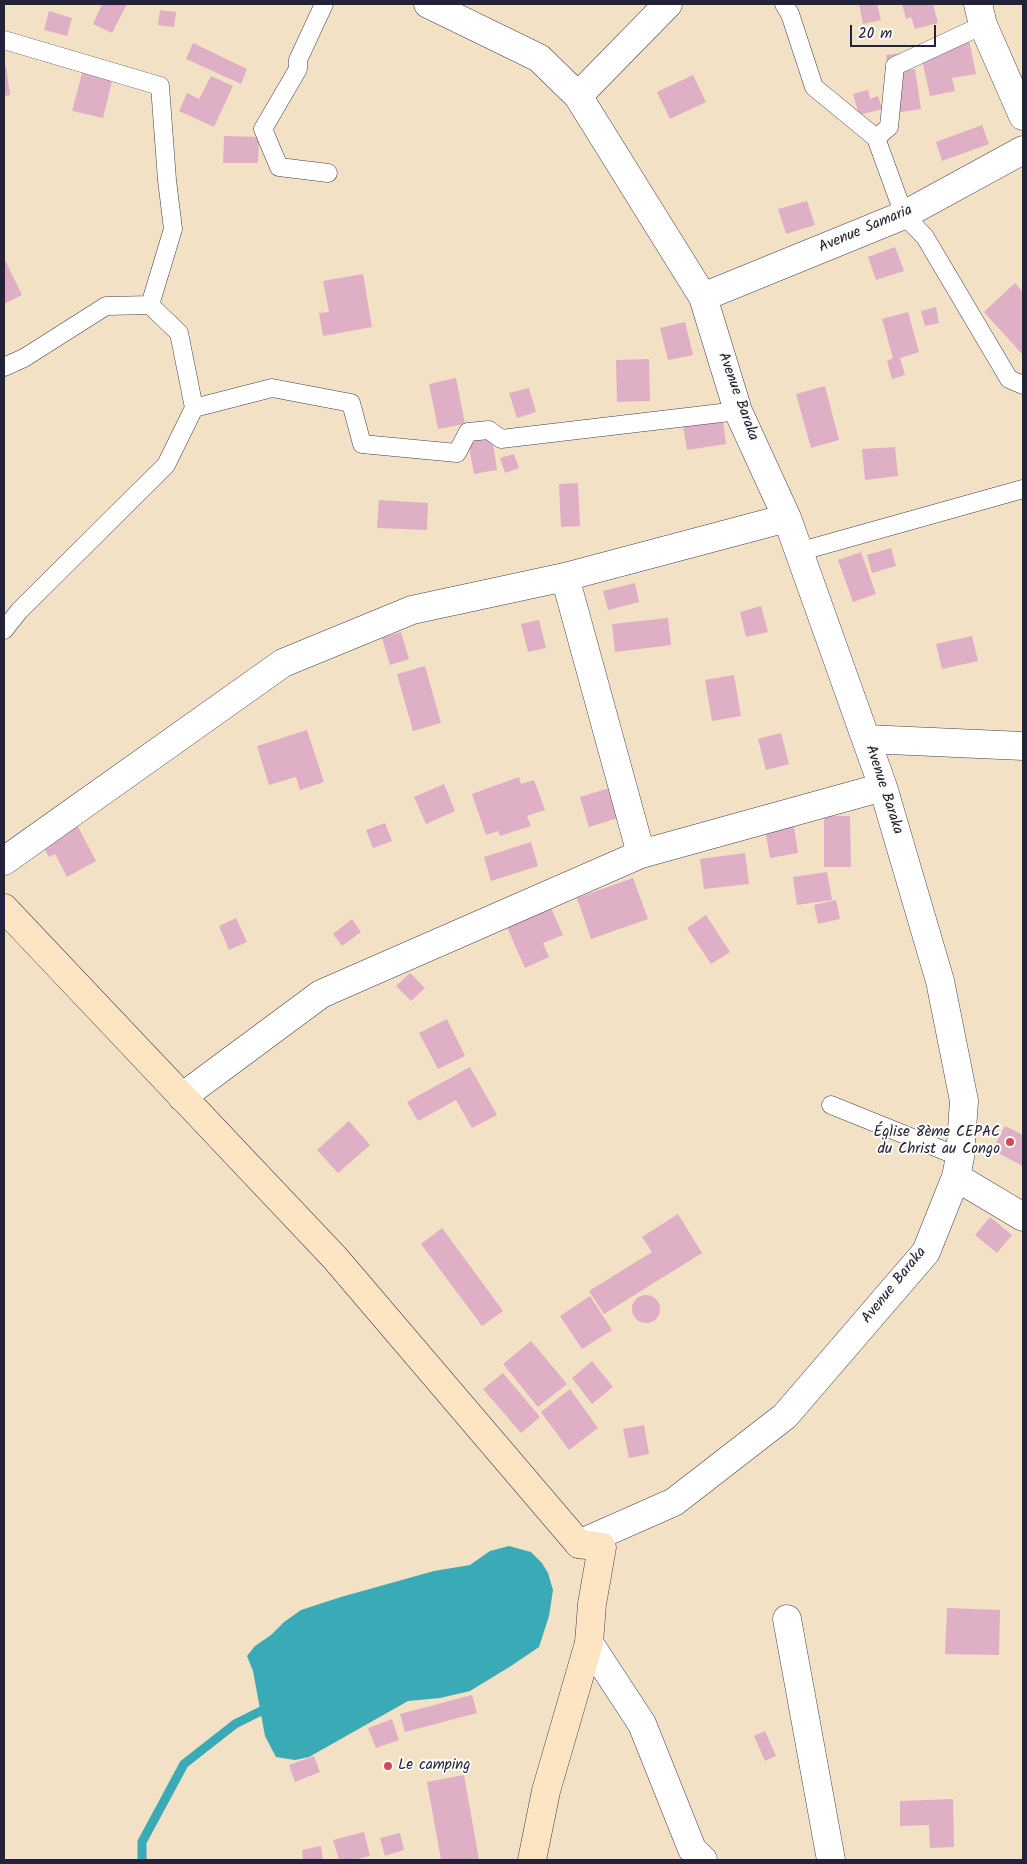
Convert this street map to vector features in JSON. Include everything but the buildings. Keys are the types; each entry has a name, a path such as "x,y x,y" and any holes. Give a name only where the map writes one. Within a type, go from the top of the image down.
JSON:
{"street":[{"name":"Avenue Baraka","path":"428,4 539,58 578,96 703,297 738,411 787,518 883,786 940,981 964,1100 958,1167 926,1252 785,1416 674,1502 578,1544"},
{"path":"578,96 668,4"},
{"path":"981,14 1023,116"},
{"name":"Avenue Samaria","path":"703,297 904,215 1023,150"},
{"path":"4,861 283,662 412,610 565,576 787,518"},
{"path":"565,576 641,854"},
{"path":"866,740 1023,746"},
{"path":"182,1097 321,994 641,854 883,786"},
{"path":"4,908 334,1258 578,1544 602,1547 592,1604 589,1643 546,1791 532,1860"},
{"path":"958,1167 1023,1218"},
{"path":"787,1619 831,1860"},
{"path":"589,1643 642,1724 692,1849 703,1860"}],"lane":[{"path":"324,4 298,60 298,69 263,129 279,167 328,173"},
{"path":"784,4 790,14 814,87 876,138 904,215 925,237 1009,379 1023,385"},
{"path":"876,138 889,127 895,66 981,14"},
{"path":"4,40 160,86 167,180 173,229 150,305"},
{"path":"4,367 24,358 106,306 150,305 180,333 194,408 166,465 19,611 4,630"},
{"path":"194,408 272,388 352,403 362,444 457,453 468,432 489,430 501,439 738,411"},
{"path":"798,552 1023,489"},
{"path":"830,1105 958,1167"}],"water":[{"path":"509,1546 531,1552 542,1563 548,1573 553,1590 549,1616 539,1647 470,1691 440,1698 408,1701 309,1757 295,1760 276,1757 265,1736 253,1671 247,1656 255,1646 301,1610 434,1571 470,1565 490,1551"}],"waterway":[{"path":"142,1860 142,1842 184,1764 235,1724 261,1711"}],"place":[{"name":"Église 8ème CEPAC du Christ au Congo","path":"1010,1142"},
{"name":"Le camping","path":"388,1766"}]}
